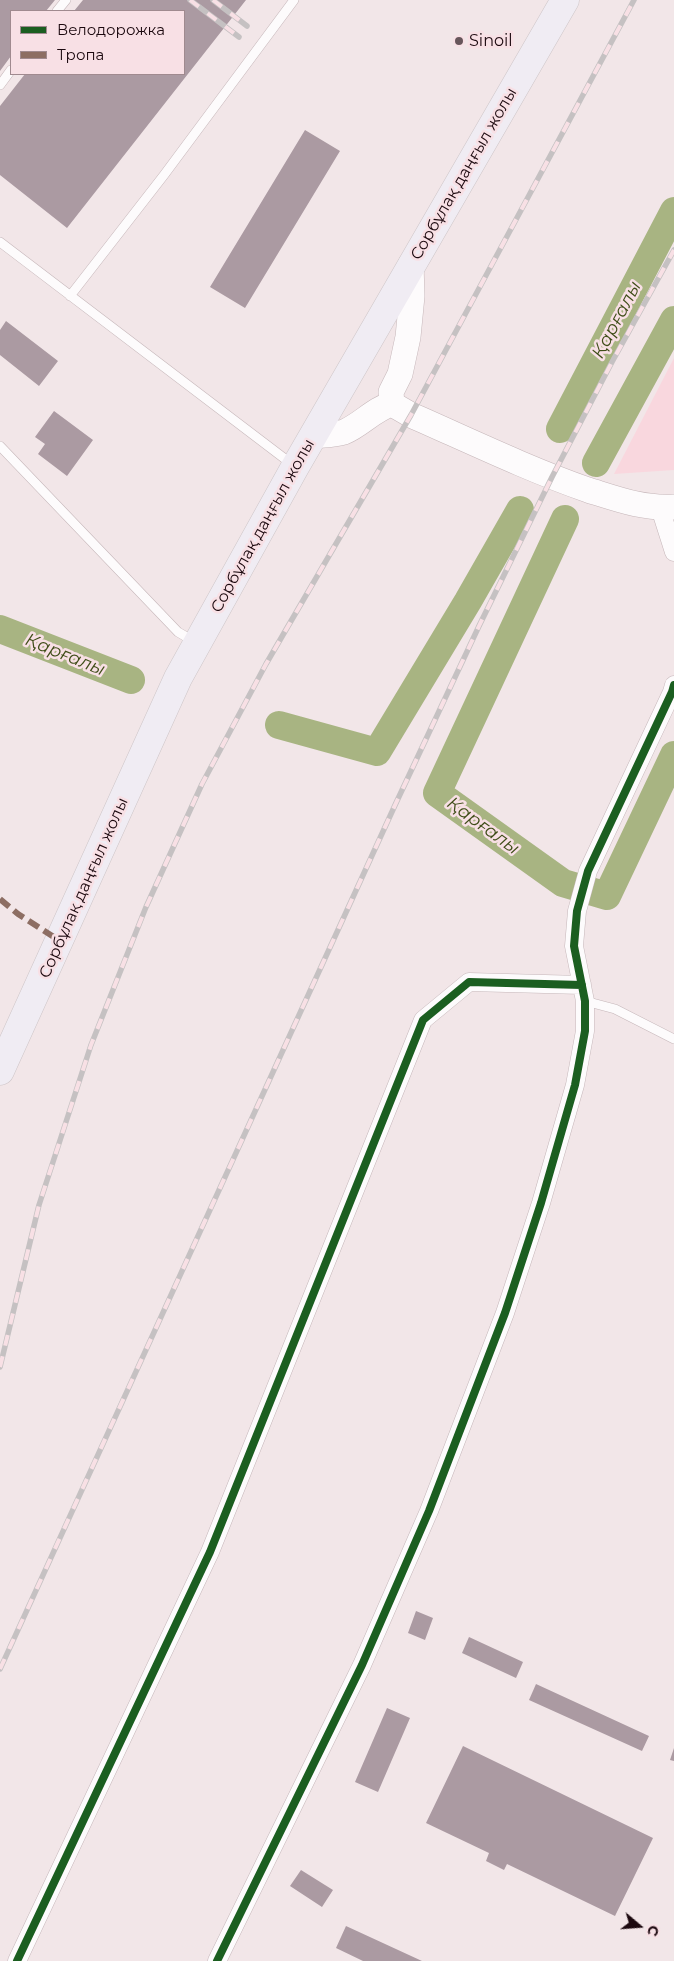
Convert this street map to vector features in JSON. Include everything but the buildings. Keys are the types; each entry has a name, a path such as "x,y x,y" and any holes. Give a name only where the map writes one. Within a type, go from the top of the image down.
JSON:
{"main road":[{"name":"Сорбұлақ даңғыл жолы","path":"0,1071 178,678 295,467 565,0"}],"street":[{"path":"392,404 391,392 400,374 408,337 412,296 411,264"},
{"path":"313,436 334,435 346,431 383,407 392,404 411,415 552,477 631,504 667,507 674,552"},
{"path":"217,1961 362,1665 429,1511 505,1313 541,1203 575,1085 585,1031 583,993 574,946 577,911 588,871 674,685"},
{"path":"17,1961 210,1552 423,1020 469,982 583,993"}],"lane":[{"path":"58,10 66,0"},
{"path":"70,296 170,167 294,0"},
{"path":"0,85 10,71"},
{"path":"0,242 295,467"},
{"path":"0,446 178,632 197,643"},
{"path":"583,993 674,1039"}],"shaded area":[{"path":"674,358 674,470 614,474"}],"waterway":[{"name":"Қарғалы","path":"560,429 674,211"},
{"name":"Қарғалы","path":"596,463 674,320"},
{"name":"Қарғалы","path":"279,725 377,752 468,601 520,510"},
{"name":"Қарғалы","path":"565,519 437,793 563,883 607,896 674,755"},
{"name":"Қарғалы","path":"0,629 131,680"}],"railway":[{"path":"190,0 239,37"},
{"path":"213,0 247,26"},
{"path":"0,1367 39,1205 91,1045 146,907 202,784 266,664 411,415 634,0"},
{"path":"0,1669 396,803 479,626 552,477 612,362 674,250"}],"marked path":[{"path":"0,899 18,914 60,941"}],"cycle path":[{"path":"217,1961 362,1665 429,1511 505,1313 541,1203 575,1085 585,1031 585,1001 574,946 577,911 588,871 674,685"},
{"path":"17,1961 210,1552 423,1020 469,982 582,985"}],"place":[{"name":"Sinoil","path":"459,41"}]}
